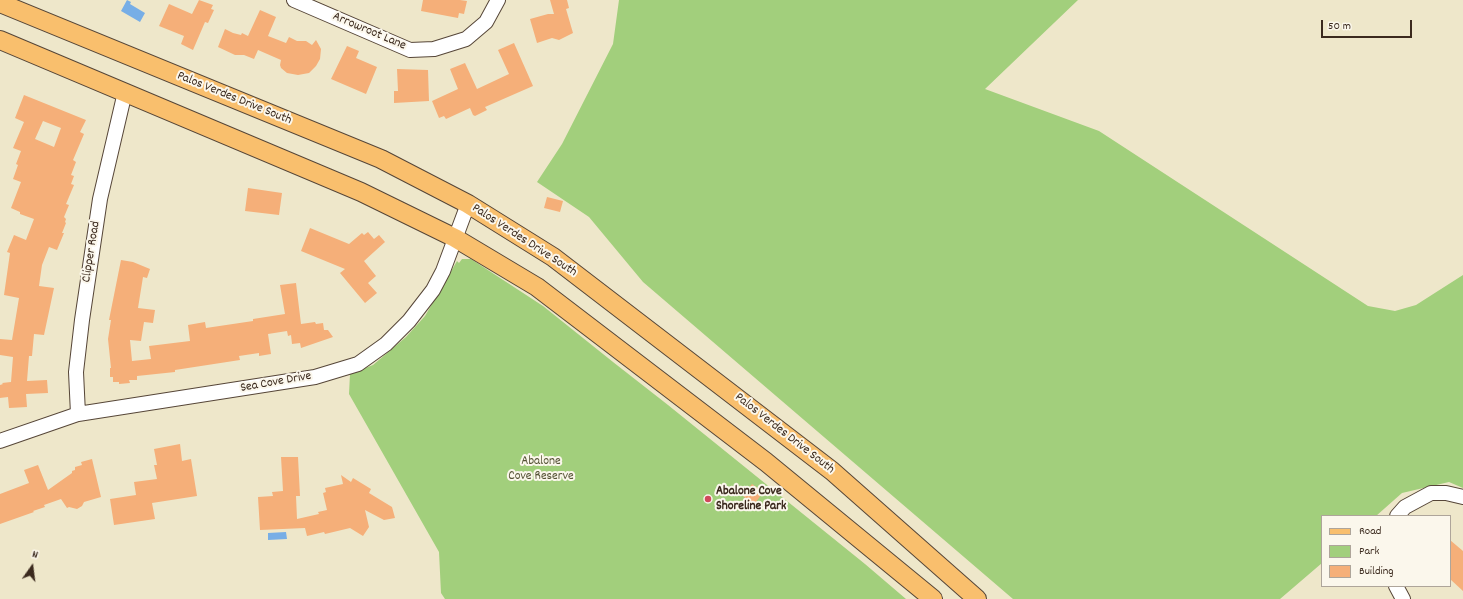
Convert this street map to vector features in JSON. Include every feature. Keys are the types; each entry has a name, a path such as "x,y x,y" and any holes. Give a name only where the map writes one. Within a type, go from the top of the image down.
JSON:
{"main road":[{"name":"Palos Verdes Drive South","path":"0,3 381,159 468,204 553,257 832,471 976,599"},
{"path":"0,40 361,192 454,238 537,287 772,466 933,599"}],"street":[{"name":"Arrowroot Lane","path":"294,0 410,50 434,49 466,39 486,22 498,0"},
{"name":"Clipper Road","path":"78,414 76,372 82,320 100,199 125,92"},
{"name":"Sea Cove Drive","path":"0,440 78,414 315,377 358,364 386,344 409,321 436,284 443,271 454,238 468,204"},
{"path":"1398,515 1405,507 1431,493 1446,493 1463,497"},
{"path":"1397,587 1403,599"}],"green space":[{"path":"619,0 1078,0 985,89 1099,131 1368,306 1395,311 1416,305 1463,275 1463,488 1449,482 1402,493 1377,515 1321,515 1321,564 1280,599 1013,599 643,282 589,217 537,182 562,144 613,44"},
{"name":"Abalone Cove Reserve","path":"462,259 471,259 543,306 865,564 906,599 445,599 441,593 439,552 349,394 350,374 373,365 406,337 425,316 457,261 459,263"}],"water":[{"path":"127,0 131,2 130,4 145,13 140,22 121,11"},
{"path":"286,532 287,539 268,540 268,533"}],"building":[{"path":"199,0 213,5 211,9 214,10 208,23 205,22 193,50 181,44 184,36 159,26 169,4 192,14"},
{"path":"423,0 467,1 464,14 459,13 458,18 421,11"},
{"path":"550,0 567,0 569,8 566,9 573,33 559,40 552,38 537,43 530,19 548,14 554,14"},
{"path":"260,10 276,17 268,36 286,43 289,37 297,41 306,41 312,45 316,40 321,49 320,59 309,73 298,75 287,73 281,68 281,60 258,50 254,59 244,55 235,55 218,47 225,29 233,33 241,35 242,33 248,36"},
{"path":"514,43 533,86 485,107 487,110 475,116 470,108 446,119 444,116 439,118 432,101 458,89 450,69 465,63 477,89 509,74 498,50"},
{"path":"347,46 359,51 356,58 377,67 366,94 331,79"},
{"path":"397,69 428,70 429,101 394,103 394,91 398,91"},
{"path":"24,95 86,120 80,132 84,134 73,160 76,162 71,175 74,176 71,184 74,185 66,204 69,205 64,217 66,219 66,223 62,233 64,233 57,250 49,247 42,265 39,286 54,288 44,335 34,334 32,356 29,356 27,381 47,380 48,393 26,394 27,407 9,408 8,397 0,398 0,385 3,384 2,383 11,382 13,357 0,355 0,339 12,340 19,298 4,295 10,253 7,252 14,235 26,240 34,219 20,214 20,212 11,208 21,182 13,179 18,165 16,164 21,151 13,148 24,122 15,118","holes":["43,121 61,128 54,147 35,139"]},
{"path":"248,188 282,193 279,215 245,211"},
{"path":"547,197 563,201 560,212 544,208"},
{"path":"310,228 349,244 362,233 364,235 368,232 374,239 379,235 385,242 364,261 376,276 368,283 377,293 365,303 340,273 345,269 301,251"},
{"path":"121,260 133,262 150,269 147,278 143,277 138,308 155,310 153,323 144,322 141,341 130,340 132,361 151,359 149,346 190,341 188,325 205,322 206,328 253,321 253,319 285,314 280,285 296,283 301,324 315,322 316,324 323,323 324,330 328,330 333,337 301,348 300,343 292,344 291,335 288,336 287,331 268,334 271,354 259,356 259,353 239,356 240,360 175,370 175,372 137,376 137,380 129,380 130,383 119,384 119,382 113,382 113,377 110,377 111,368 108,339 111,320 109,320"},
{"path":"180,444 182,461 191,459 197,496 152,503 155,519 114,525 110,499 136,495 134,482 157,479 154,465 157,465 154,449"},
{"path":"281,457 298,457 300,496 296,496 297,519 319,514 318,512 327,510 323,493 326,492 325,488 343,484 341,475 351,482 353,478 371,489 369,493 392,507 395,518 384,520 365,510 369,527 363,536 350,528 325,534 324,532 307,536 305,528 260,530 258,497 273,496 272,492 283,491"},
{"path":"92,459 101,497 84,502 82,506 77,509 67,508 61,499 44,505 45,507 33,511 34,512 0,524 0,494 29,483 24,470 38,465 48,490 72,473 72,471 75,470 75,467 82,465 81,462"},
{"path":"752,484 763,492 754,505 743,496"},
{"path":"1451,541 1463,551 1463,591 1451,580"}],"place":[{"name":"Abalone Cove Shoreline Park","path":"708,499"}]}
